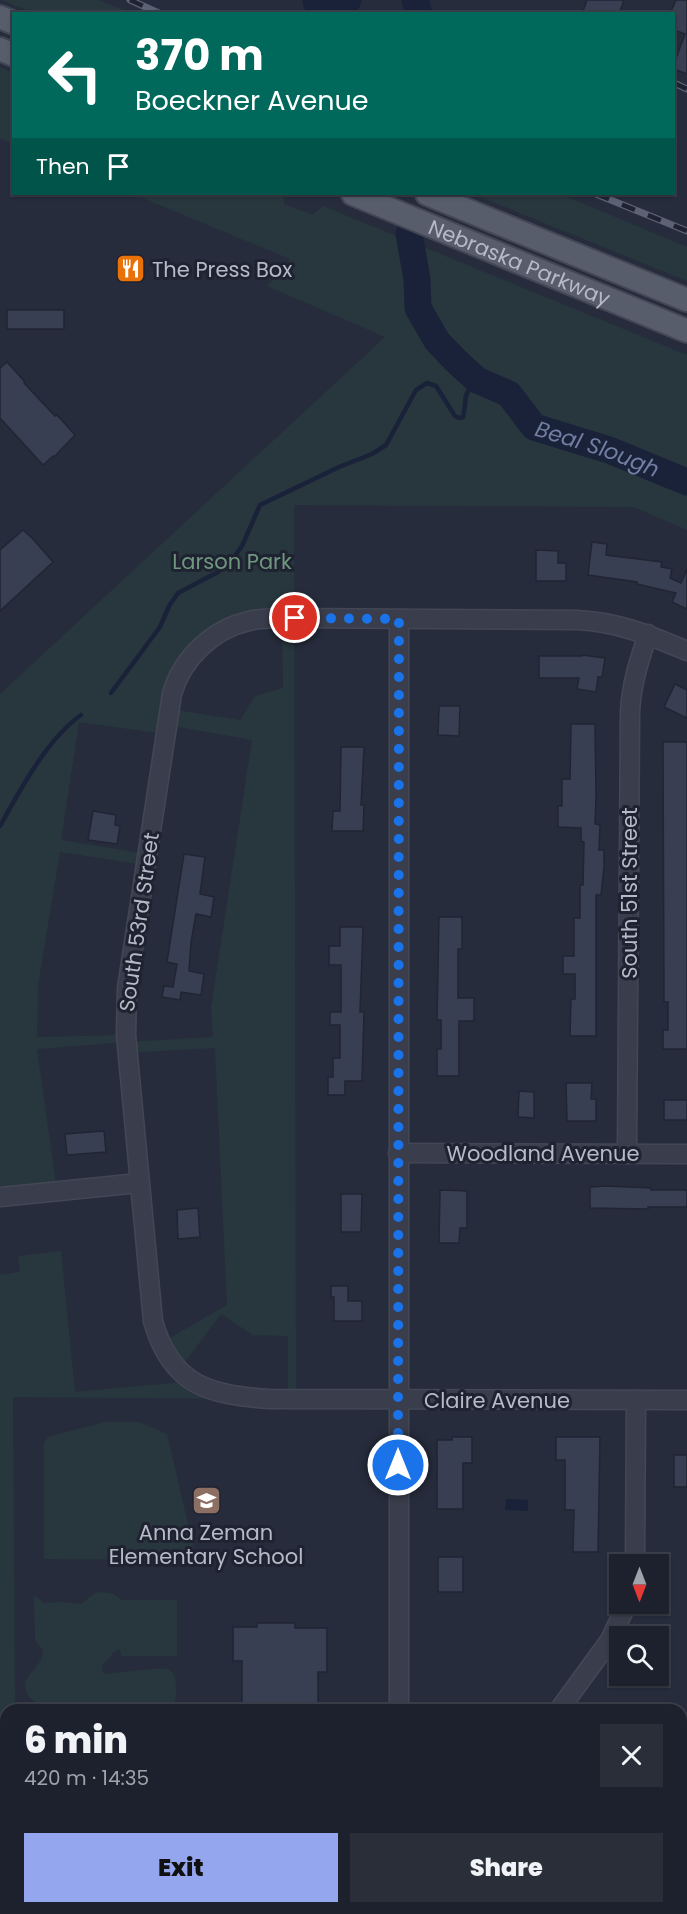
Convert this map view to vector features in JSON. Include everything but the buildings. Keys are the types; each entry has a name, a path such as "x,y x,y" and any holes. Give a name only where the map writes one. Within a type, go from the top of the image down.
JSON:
{"main road":[{"name":"Nebraska Parkway","path":"355,195 687,331"},
{"name":"Nebraska Parkway","path":"429,195 687,300"}],"street":[{"name":"South 53rd Street","path":"270,1399 216,1393 200,1386 184,1374 167,1354 157,1336 152,1317 126,1035 126,1004 172,694 176,681 189,660 216,635 239,623 282,618 598,621 648,634 687,651"},
{"path":"399,619 399,1704"},
{"name":"South 51st Street","path":"627,1154 630,713 633,682 648,634"},
{"name":"Woodland Avenue","path":"398,1153 687,1154"},
{"path":"0,1197 139,1183"},
{"name":"Claire Avenue","path":"270,1399 687,1400"},
{"path":"635,1554 636,1400"},
{"path":"563,1704 610,1640 622,1614"}],"green space":[{"path":"1,0 99,0 129,12 31,12"},
{"path":"0,67 12,73 12,144 0,138"},
{"name":"Larson Park","path":"135,195 283,195 284,204 313,215 323,206 687,355 687,530 634,507 294,505 296,1399 288,1399 288,1336 253,1335 221,1314 179,1370 161,1343 227,1305 215,1048 127,1053 126,1042 37,1049 57,1191 0,1197 0,694 385,337 267,286 290,259","holes":["282,619 283,688 255,696 240,720 169,709 170,704 216,635","79,722 165,734 167,725 252,740 211,1008 213,1037 127,1042 126,1035 37,1037 38,985 60,852 145,865 147,854 61,840"]},
{"path":"475,195 562,195 687,247 687,281"},
{"path":"61,1251 75,1392 193,1381 270,1399 13,1397 15,1704 0,1704 0,1275 20,1272 18,1256"},
{"path":"105,1422 139,1422 167,1434 195,1554 191,1560 44,1559 44,1443 48,1437"},
{"path":"95,1593 114,1594 121,1600 177,1600 177,1656 121,1656 120,1649 113,1653 102,1666 103,1673 107,1674 150,1669 171,1671 176,1685 174,1704 40,1704 28,1695 25,1683 39,1663 43,1650 35,1640 34,1595 44,1603 81,1604"}],"water":[{"path":"506,1499 528,1500 528,1511 505,1510"}],"waterway":[{"name":"Beal Slough","path":"316,0 317,4 335,5 348,0"},
{"name":"Beal Slough","path":"415,0 418,12"},
{"name":"Beal Slough","path":"409,234 417,279 418,308 437,341 477,380 509,394 534,427 609,450 687,482"},
{"path":"111,693 160,627 169,606 178,593 218,572 234,557 242,546 260,505 339,467 372,454 386,445 416,390 427,383 436,386 455,416 463,417 466,395 477,380"},
{"path":"0,826 25,781 46,751 57,737 81,715"}],"railway":[{"path":"130,0 157,12"},
{"path":"675,83 687,89"},
{"path":"598,195 687,231"}],"place":[{"name":"The Press Box","path":"131,269"},
{"name":"Anna Zeman Elementary School","path":"206,1501"}],"route":[{"path":"295,618 399,619 398,1465"}]}
